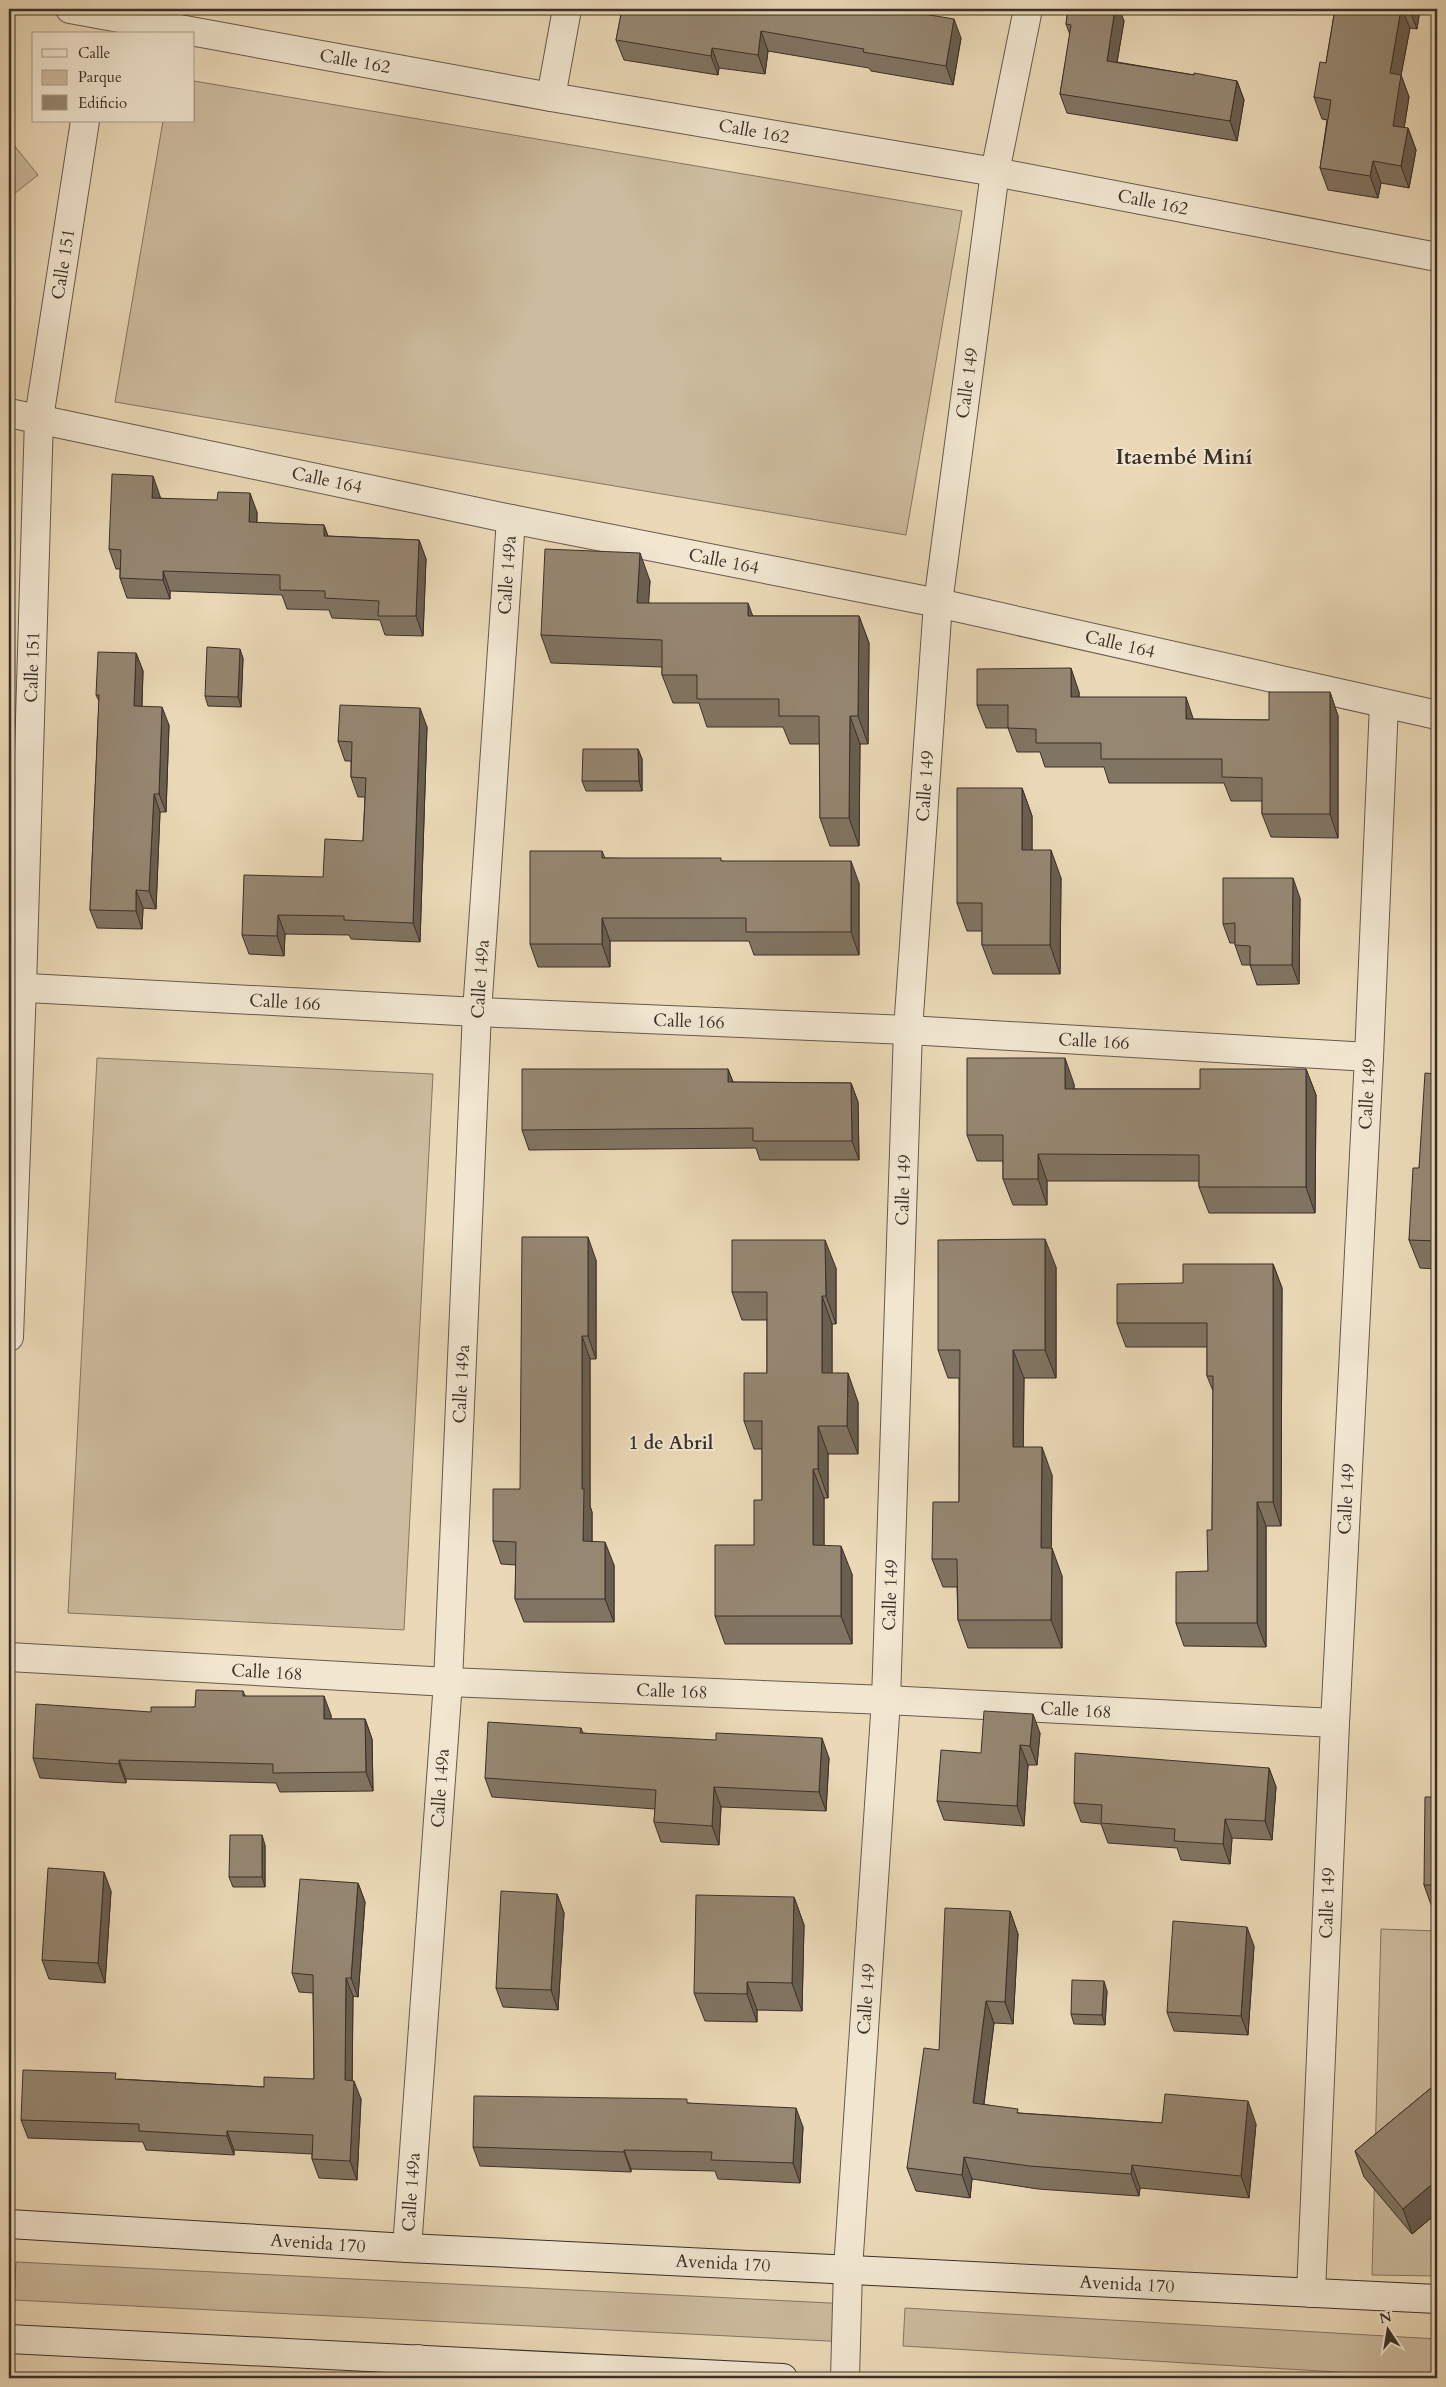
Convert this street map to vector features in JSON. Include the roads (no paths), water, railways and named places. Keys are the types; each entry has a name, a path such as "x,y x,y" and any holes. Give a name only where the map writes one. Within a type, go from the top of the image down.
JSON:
{"street":[{"name":"Calle 162","path":"70,9 101,19 176,32"},
{"path":"551,97 567,9"},
{"name":"Calle 149","path":"845,2378 848,2269 886,1700 908,1030 938,603 996,172 1028,9"},
{"name":"Calle 162","path":"195,35 996,172 1437,257"},
{"name":"Calle 151","path":"9,1337 15,987 39,418 85,122"},
{"name":"Calle 164","path":"9,413 511,519 938,603 1437,715"},
{"name":"Calle 149a","path":"407,2248 448,1682 478,1012 511,519"},
{"name":"Calle 149","path":"1311,2293 1335,1723 1369,1057 1384,704"},
{"name":"Calle 166","path":"15,987 478,1012 908,1030 1369,1057"},
{"name":"Calle 168","path":"9,1657 448,1682 886,1700 1335,1723"},
{"name":"Avenida 170","path":"9,2224 407,2248 1437,2299"},
{"path":"9,2340 417,2369 783,2378"}],"district":[{"name":"Itaembé Miní","path":"1184,456"},
{"name":"1 de Abril","path":"671,1442"}]}
